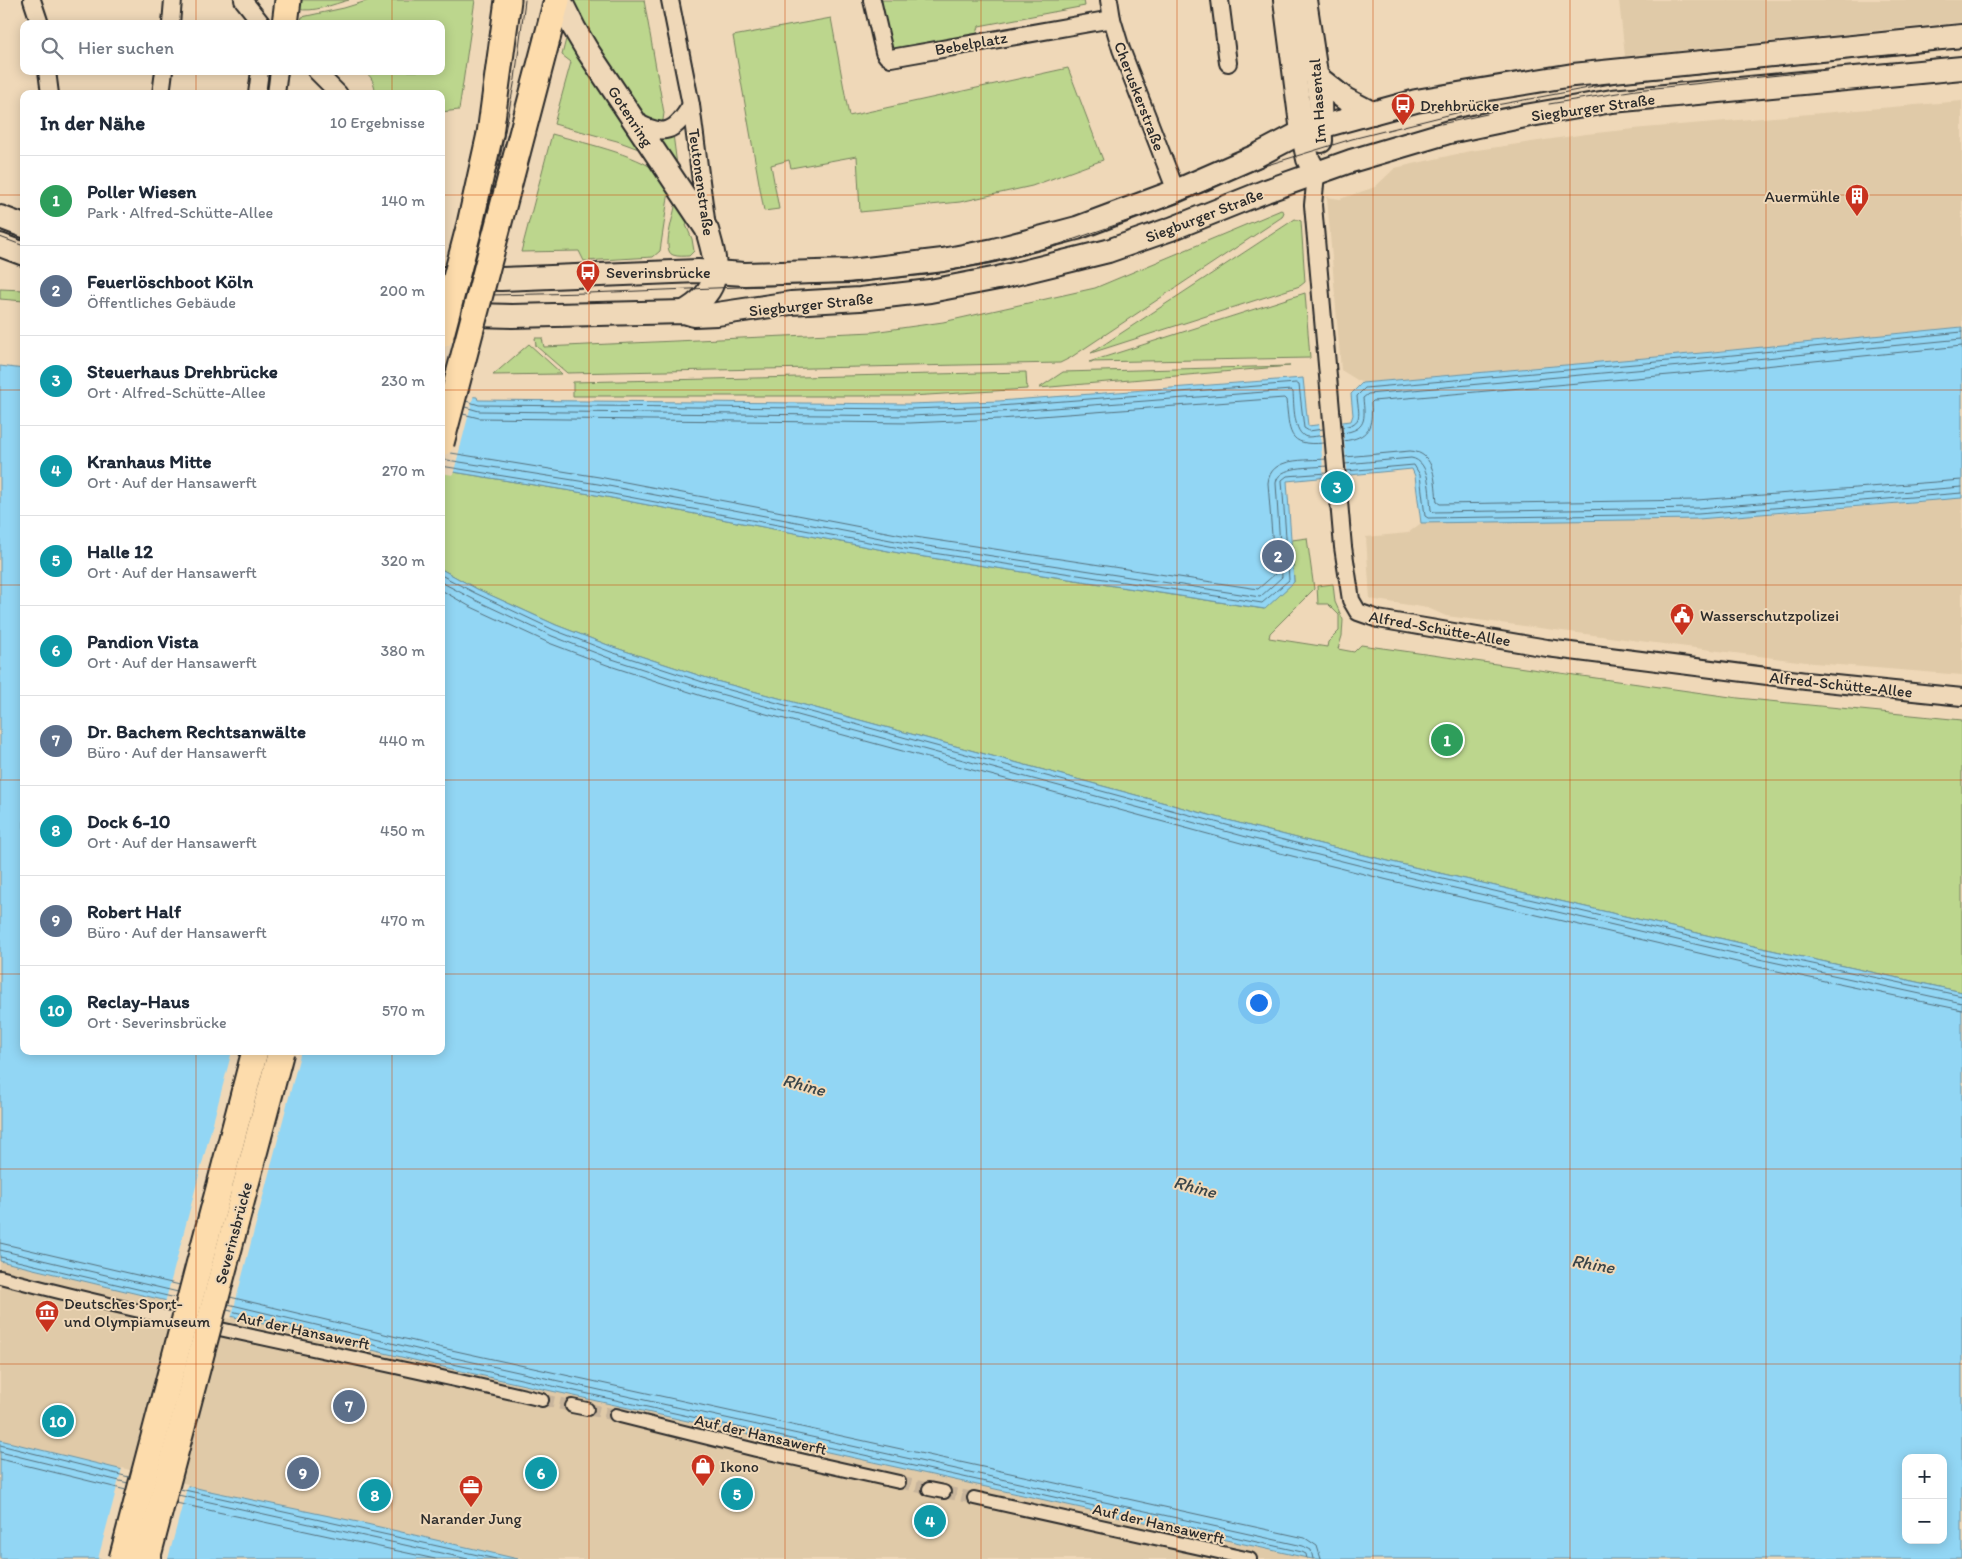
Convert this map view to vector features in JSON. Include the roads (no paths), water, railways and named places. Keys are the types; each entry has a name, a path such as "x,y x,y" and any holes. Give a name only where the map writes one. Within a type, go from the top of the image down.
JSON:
{"main road":[{"path":"286,20 288,0"},
{"path":"445,320 470,224 490,134 508,0"},
{"path":"445,428 546,40 559,0"},
{"name":"Gotenring","path":"559,0 574,28 633,120 707,230"},
{"name":"Im Hasental","path":"1285,0 1321,148 1316,174"},
{"name":"Im Hasental","path":"1305,0 1316,76 1315,125"},
{"name":"Siegburger Straße","path":"445,278 501,280 715,265 745,274 850,271 943,260 994,250 1077,228 1176,191 1256,156 1315,125 1416,101 1573,75 1962,36"},
{"name":"Siegburger Straße","path":"445,314 512,316 684,312 694,315 717,314 791,303 860,299 930,291 998,278 1108,251 1351,161 1449,132 1525,116 1612,101 1962,68"},
{"path":"1316,76 1345,100 1372,112"},
{"path":"0,217 20,224"},
{"name":"Teutonenstraße","path":"707,230 715,265"},
{"path":"0,245 20,252"},
{"path":"684,312 702,301 708,294 715,265"},
{"name":"Severinsbrücke","path":"122,1559 253,1055"},
{"name":"Severinsbrücke","path":"147,1559 280,1055"}],"street":[{"path":"32,0 39,20"},
{"path":"171,20 173,0"},
{"path":"243,0 259,20"},
{"name":"Teutonenstraße","path":"670,0 691,105 707,230"},
{"name":"Bebelplatz","path":"872,0 884,52 891,58 1112,19"},
{"name":"Cheruskerstraße","path":"1109,0 1112,19 1121,48 1176,191"},
{"path":"1220,0 1228,63"},
{"path":"48,75 49,90"},
{"path":"162,90 163,75"},
{"path":"258,90 259,75"},
{"path":"277,90 278,75"},
{"path":"320,75 335,90"},
{"name":"Teutonenstraße","path":"633,120 648,129 675,128 691,105"},
{"name":"Alfred-Schütte-Allee","path":"1316,174 1313,205 1341,534 1351,600 1358,612 1370,617 1547,648 1806,681 1962,697"},
{"name":"Auf der Hansawerft","path":"0,1277 196,1324 542,1400"},
{"path":"572,1406 587,1409"},
{"name":"Auf der Hansawerft","path":"616,1415 756,1450 900,1482"},
{"path":"929,1489 944,1492"},
{"name":"Auf der Hansawerft","path":"974,1498 1250,1559"}],"water":[{"path":"1962,327 1962,498 1698,519 1421,523 1415,476 1412,469 1287,481 1294,582 1265,609 899,553 596,495 445,471 445,394 477,397 478,400 909,404 999,401 1303,378 1308,426 1351,421 1353,415 1351,394 1362,383 1713,352"},
{"name":"Rhine","path":"0,366 20,368 20,1055 445,1055 445,571 477,589 556,625 613,647 716,681 1257,828 1392,862 1762,948 1962,992 1962,1559 1312,1559 443,1367 0,1261"},
{"path":"0,1440 205,1490 358,1522 518,1559 0,1559"}],"tunnel":[{"path":"542,1400 572,1406"},
{"path":"587,1409 616,1415"},
{"path":"899,1482 929,1489"},
{"path":"944,1492 974,1498"}],"tram line":[{"path":"445,379 496,179 515,79 525,0"},
{"path":"445,296 588,293 841,283 927,275 991,262 1060,244 1159,210 1264,166 1352,139 1464,111 1616,83 1962,48"},
{"path":"1549,104 1636,90 1827,70"},
{"path":"1441,124 1487,114"},
{"path":"0,237 20,244"},
{"path":"445,304 491,303"},
{"path":"129,1559 261,1055"},
{"path":"137,1559 256,1104"}],"place":[{"name":"Drehbrücke","path":"1403,126"},
{"name":"Auermühle","path":"1857,217"},
{"name":"Severinsbrücke","path":"588,293"},
{"name":"Steuerhaus Drehbrücke","path":"1337,487"},
{"name":"Feuerlöschboot Köln","path":"1278,556"},
{"name":"Wasserschutzpolizei","path":"1682,636"},
{"name":"Poller Wiesen","path":"1447,740"},
{"name":"Deutsches Sport- und Olympiamuseum","path":"47,1333"},
{"name":"Dr. Bachem Rechtsanwälte","path":"349,1406"},
{"name":"Reclay-Haus","path":"58,1421"},
{"name":"Robert Half","path":"303,1473"},
{"name":"Pandion Vista","path":"541,1473"},
{"name":"Ikono","path":"703,1487"},
{"name":"Halle 12","path":"737,1494"},
{"name":"Dock 6-10","path":"375,1495"},
{"name":"Narander Jung","path":"471,1508"},
{"name":"Kranhaus Mitte","path":"930,1521"}]}
